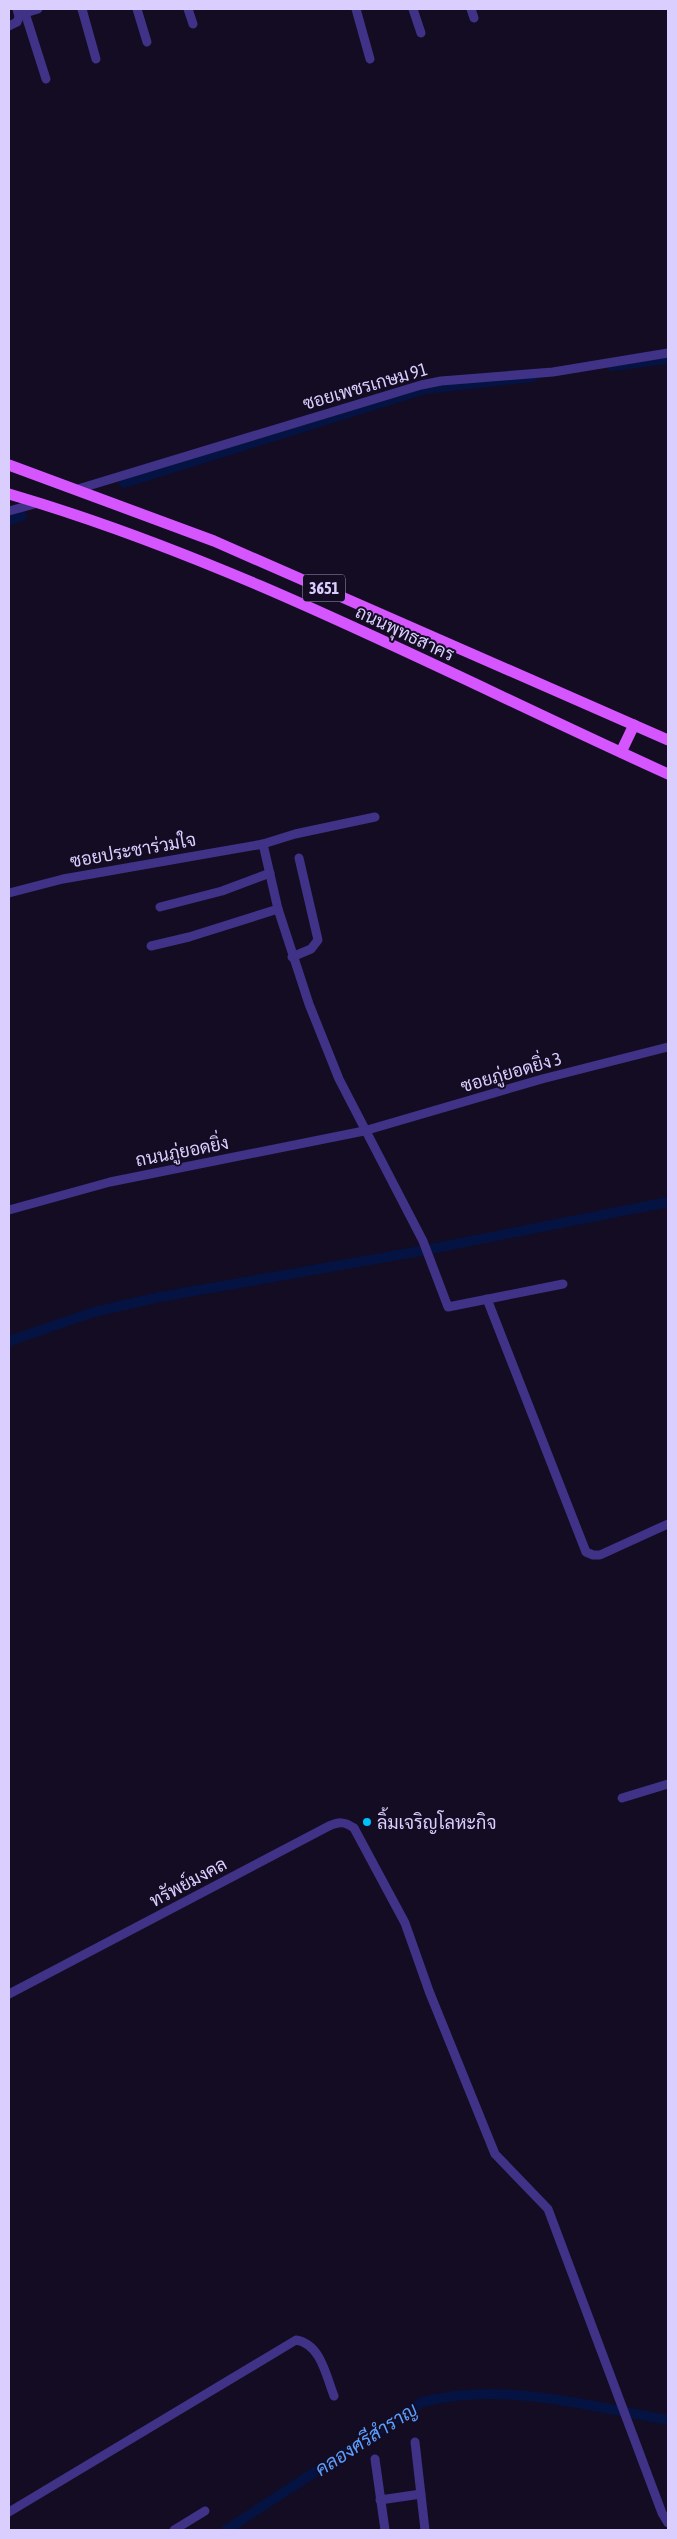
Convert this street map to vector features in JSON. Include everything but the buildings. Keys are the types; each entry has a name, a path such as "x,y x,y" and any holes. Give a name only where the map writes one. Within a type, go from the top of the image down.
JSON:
{"main road":[{"name":"ถนนพุทธสาคร","path":"9,465 78,489 284,571 668,740"},
{"name":"ถนนพุทธสาคร","path":"9,494 118,531 274,593 668,774"},
{"path":"622,752 634,725"}],"street":[{"path":"20,12 38,9"},
{"path":"82,9 96,59"},
{"path":"137,9 147,42"},
{"path":"188,9 193,24"},
{"path":"356,9 370,59"},
{"path":"413,9 421,34"},
{"path":"9,26 17,22 20,12"},
{"path":"20,12 46,79"},
{"name":"ซอยเพชรเกษม 91","path":"78,489 421,385 441,381 553,372 668,353"},
{"path":"9,512 38,503"},
{"name":"ซอยประชาร่วมใจ","path":"9,893 63,880 263,844 296,834 376,817"},
{"path":"263,844 278,909 292,957 339,1079 364,1131 423,1241 448,1307 563,1284"},
{"path":"292,957 312,949 318,940 300,858"},
{"path":"160,907 222,891 270,872"},
{"path":"151,946 189,937 278,909"},
{"name":"ซอยภู่ยอดยิ่ง 3","path":"364,1131 542,1079 668,1047"},
{"name":"ถนนภู่ยอดยิ่ง","path":"9,1210 110,1182 364,1131"},
{"path":"487,1299 586,1552 593,1555 600,1554 668,1524"},
{"path":"622,1798 668,1784"},
{"name":"ทรัพย์มงคล","path":"9,1994 338,1822 346,1822 354,1828 407,1927 429,1992 495,2154 548,2209 662,2513 668,2523"},
{"path":"9,2512 296,2340 305,2342 313,2348 334,2396"},
{"path":"416,2442 425,2530"},
{"path":"375,2459 385,2530"},
{"path":"380,2500 420,2494"},
{"path":"174,2530 205,2511"}],"waterway":[{"path":"612,366 668,359"},
{"path":"124,483 425,389 533,377"},
{"path":"9,520 22,516"},
{"path":"9,1341 94,1312 160,1297 415,1252 668,1202"},
{"name":"คลองศรีสำราญ","path":"226,2530 422,2402 453,2396 483,2394 514,2395 576,2403 668,2420"}],"place":[{"name":"ลิ้มเจริญโลหะกิจ","path":"367,1822"}]}
